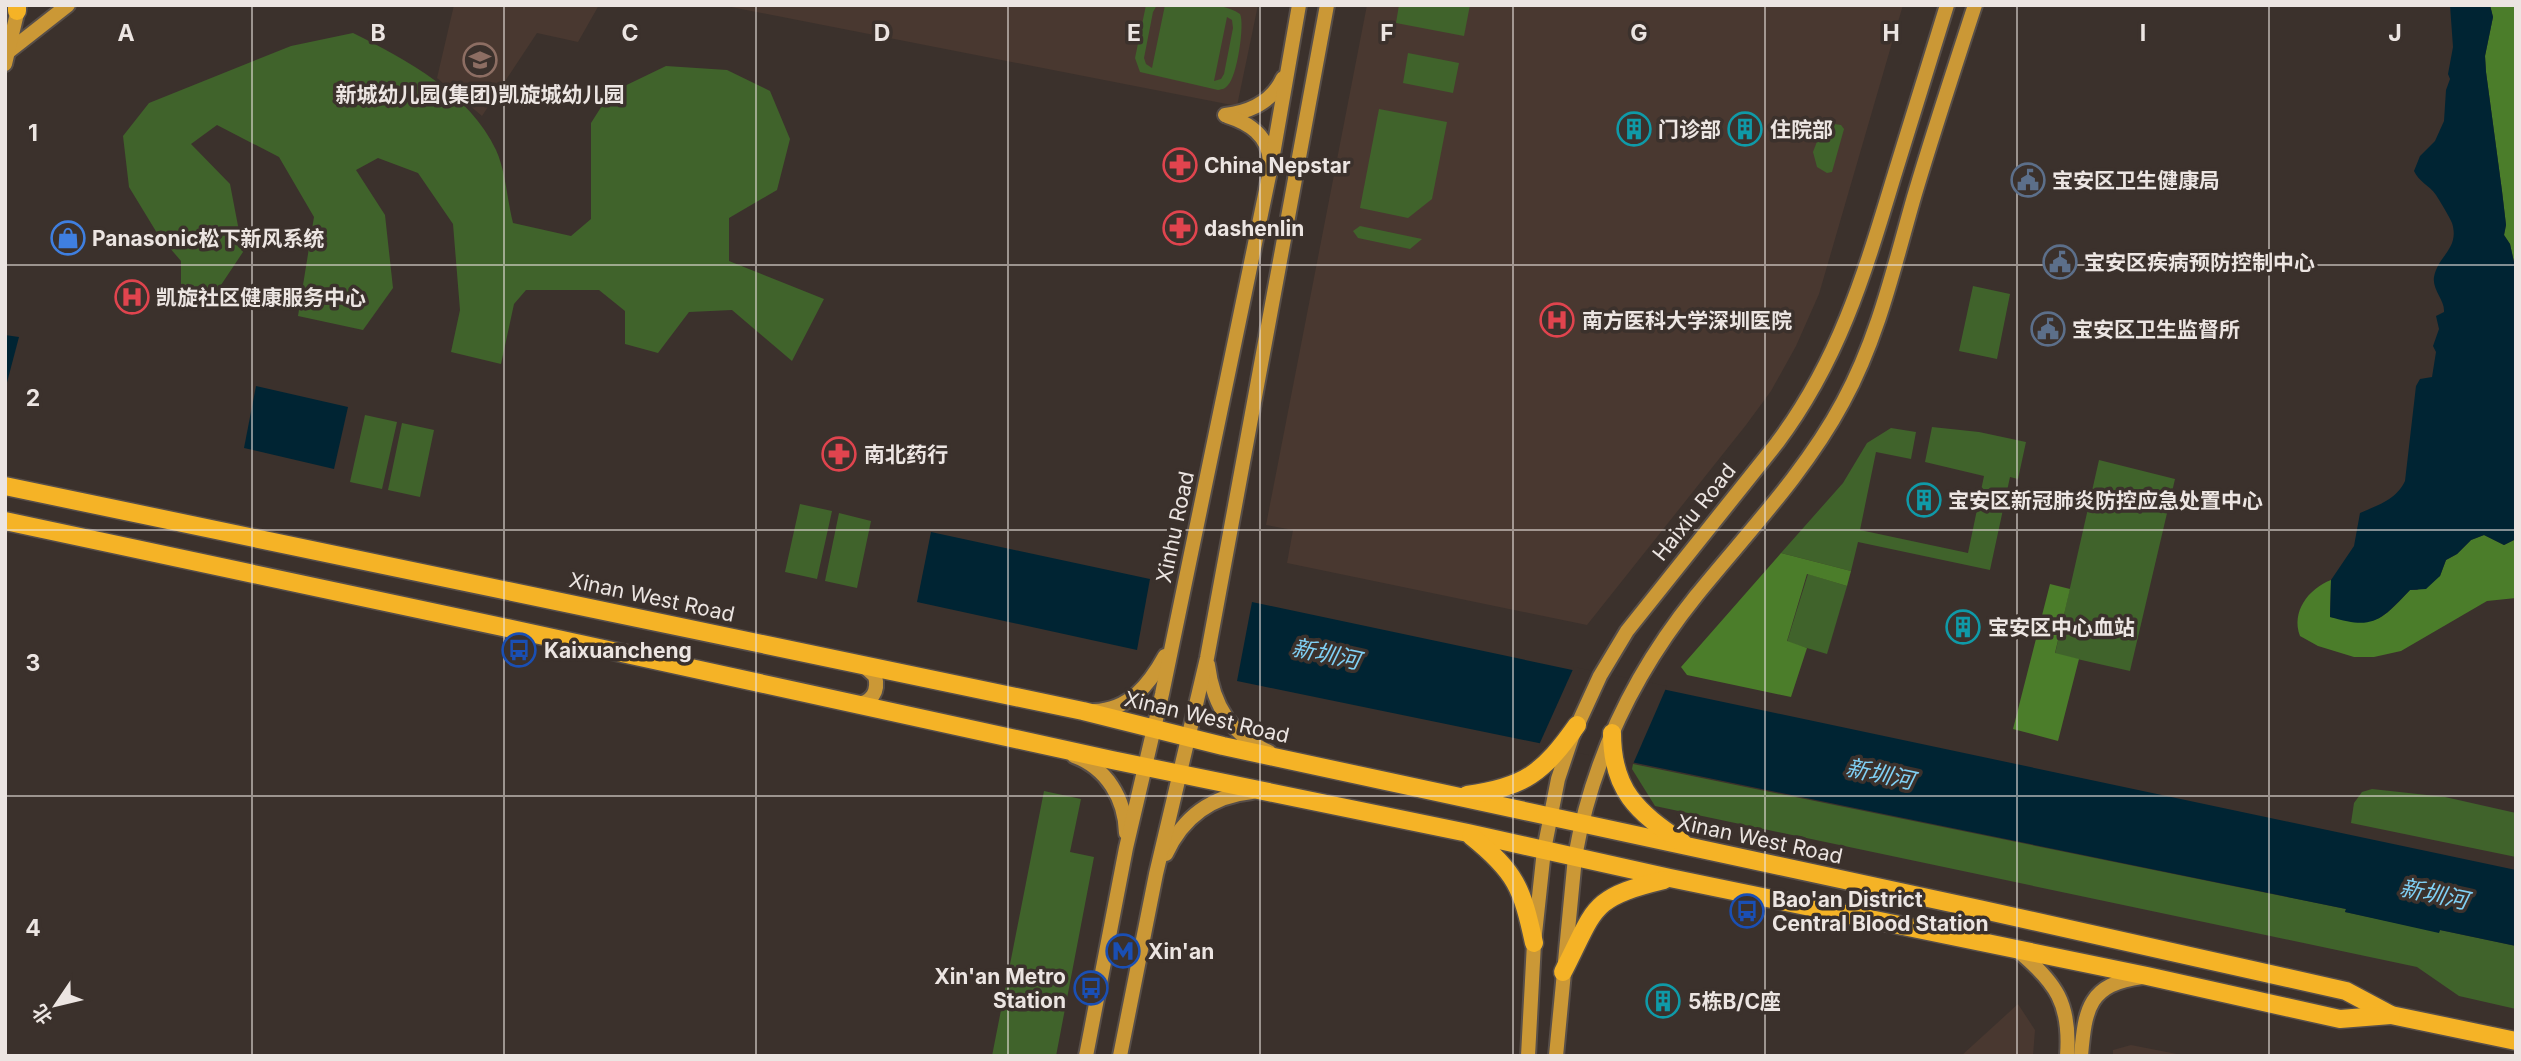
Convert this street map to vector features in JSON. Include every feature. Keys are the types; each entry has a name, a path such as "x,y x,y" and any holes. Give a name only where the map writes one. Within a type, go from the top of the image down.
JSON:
{"main road":[{"path":"7,58 68,5"},
{"name":"Xinhu Road","path":"1086,1056 1126,848 1172,643 1271,166 1299,5"},
{"path":"1121,1056 1156,874 1208,658 1328,5"},
{"name":"Haixiu Road","path":"1577,725 1612,654 1641,611 1777,443 1797,416 1824,370 1850,314 1870,259 1947,5"},
{"path":"1556,1056 1575,857 1581,824 1607,758 1612,733 1649,662 1694,598 1801,468 1853,383 1879,318 1938,117 1975,5"},
{"path":"7,58 18,7"},
{"path":"1271,166 1270,153 1262,137 1248,124 1226,116 1246,111 1265,101 1278,88 1287,69"},
{"name":"Xinan West Road","path":"5,484 1083,711 1286,760 2346,991 2391,1015"},
{"name":"Xinan West Road","path":"5,523 2340,1019 2391,1015 2516,1041"},
{"path":"1083,711 1111,709 1135,696 1156,673 1172,643"},
{"path":"1208,658 1214,694 1228,722 1249,741 1286,760"},
{"path":"856,704 869,700 876,689 875,676 863,665"},
{"path":"1528,1056 1534,943 1544,850 1563,750 1577,725"},
{"path":"1046,746 1081,758 1105,776 1119,797 1126,848"},
{"path":"1454,797 1494,791 1519,783 1563,750"},
{"path":"1607,758 1635,807 1690,848"},
{"path":"1156,874 1177,834 1198,811 1231,795 1258,791"},
{"path":"1468,833 1502,863 1517,883 1525,903 1534,943"},
{"path":"1563,972 1584,925 1599,906 1619,892 1670,878"},
{"path":"2016,949 2048,978 2059,994 2067,1020 2067,1056"},
{"path":"2081,1056 2085,1015 2095,996 2114,983 2147,976"},
{"path":"2303,1011 2310,983"}],"shaded area":[{"name":"新城幼儿园(集团)凯旋城幼儿园","path":"454,5 599,5 578,42 537,33 482,116 437,78"},
{"path":"721,5 1258,5 1237,106"},
{"name":"南方医科大学深圳医院","path":"1367,5 1903,5 1819,294 1796,346 1771,391 1746,425 1587,625 1287,563 1293,530 1266,525"},
{"path":"2018,1004 2035,1030 2033,1056 1961,1056"},
{"path":"2131,1045 2187,1056 2113,1056 2113,1050"}],"green space":[{"path":"1146,5 1157,5 1153,12 1144,58 1146,64 1152,68 1165,5 1214,5 1240,14 1242,28 1237,62 1231,80 1224,89 1218,90 1140,72 1135,58","holes":["1227,17 1232,20 1233,28 1224,74 1221,79 1214,81"]},
{"path":"1399,5 1470,5 1464,36 1396,23"},
{"path":"2490,5 2516,5 2516,271 2510,244 2504,235 2506,225 2486,72 2485,56 2493,17"},
{"path":"353,33 394,54 435,80 470,112 485,130 496,150 513,223 571,236 591,219 591,123 610,93 666,66 727,70 770,91 790,139 777,190 729,218 729,261 824,299 792,361 732,310 689,312 658,353 625,344 625,311 599,290 526,290 514,304 501,364 451,352 460,310 453,224 418,173 378,158 356,170 385,215 393,288 363,330 298,316 314,217 279,157 217,125 191,144 230,184 243,252 215,294 181,299 181,261 157,233 129,187 123,136 149,103 291,46"},
{"path":"1408,53 1459,63 1453,93 1403,83"},
{"path":"1379,109 1447,122 1432,199 1408,218 1360,208"},
{"path":"1834,124 1841,125 1844,129 1832,172 1827,173 1817,167 1813,152 1821,131"},
{"path":"1360,226 1422,239 1410,249 1358,238 1353,231"},
{"path":"1973,286 2010,294 1997,359 1959,351"},
{"path":"365,415 397,422 382,489 350,482"},
{"path":"402,423 434,430 420,497 388,490"},
{"path":"1932,427 1979,432 2026,442 2018,479 2010,477 1990,570 1858,542 1851,571 1781,553 1843,483 1867,443 1891,428 1916,432 1911,459 1876,452 1860,530 1968,553 1984,476 1925,462"},
{"path":"2099,460 2175,479 2130,671 2055,654"},
{"path":"800,504 832,511 817,579 785,572"},
{"path":"839,513 871,521 857,588 825,581"},
{"path":"2484,535 2504,545 2516,539 2516,598 2487,601 2401,651 2374,657 2354,657 2318,646 2300,636 2300,610 2309,595 2323,584 2331,580 2330,617 2368,621 2376,619 2383,616 2410,590 2417,590 2440,576 2446,560 2457,554 2471,540"},
{"path":"1781,553 1851,571 1847,586 1807,574 1787,641 1807,648 1791,697 1687,675 1681,667"},
{"path":"1808,574 1847,586 1827,654 1787,642"},
{"path":"2050,584 2070,589 2055,653 2079,659 2058,741 2013,729"},
{"path":"1633,764 2516,946 2516,1009 2459,996 2417,967 1655,806 1632,769"},
{"path":"2372,789 2445,797 2516,813 2516,857 2351,823 2354,803 2362,792"},
{"path":"1044,791 1081,799 1070,852 1094,857 1056,1056 992,1056"}],"water":[{"path":"2450,5 2490,5 2493,17 2485,56 2486,72 2506,225 2504,235 2510,244 2516,271 2516,539 2504,545 2484,535 2471,540 2457,554 2446,560 2440,576 2426,589 2410,590 2383,616 2357,623 2330,617 2331,580 2354,546 2360,513 2392,497 2405,481 2416,386 2420,379 2432,377 2436,352 2433,346 2439,329 2436,316 2444,312 2434,277 2451,246 2454,232 2452,223 2436,195 2414,171 2420,156 2435,141 2444,121 2453,47"},
{"path":"5,335 19,337 5,390"},
{"path":"256,386 348,407 334,469 244,448"},
{"path":"931,532 1150,579 1137,650 917,602"},
{"name":"新圳河","path":"1252,602 2516,870 2516,946 2440,930 2439,933 2345,912 2346,909 1237,681"}],"pier":[{"path":"1574,667 1667,686 1633,764 1539,745"}],"place":[{"name":"新城幼儿园(集团)凯旋城幼儿园","path":"480,60"},
{"name":"门诊部","path":"1634,129"},
{"name":"住院部","path":"1745,129"},
{"name":"China Nepstar","path":"1180,165"},
{"name":"宝安区卫生健康局","path":"2028,180"},
{"name":"dashenlin","path":"1180,228"},
{"name":"Panasonic松下新风系统","path":"68,238"},
{"name":"宝安区疾病预防控制中心","path":"2060,262"},
{"name":"凯旋社区健康服务中心","path":"132,297"},
{"name":"南方医科大学深圳医院","path":"1557,320"},
{"name":"宝安区卫生监督所","path":"2048,329"},
{"name":"南北药行","path":"839,454"},
{"name":"宝安区新冠肺炎防控应急处置中心","path":"1924,500"},
{"name":"宝安区中心血站","path":"1963,627"},
{"name":"Kaixuancheng","path":"519,650"},
{"name":"Bao'an District Central Blood Station","path":"1747,911"},
{"name":"Xin'an","path":"1123,951"},
{"name":"Xin'an Metro Station","path":"1091,988"},
{"name":"5栋B/C座","path":"1663,1001"}]}
